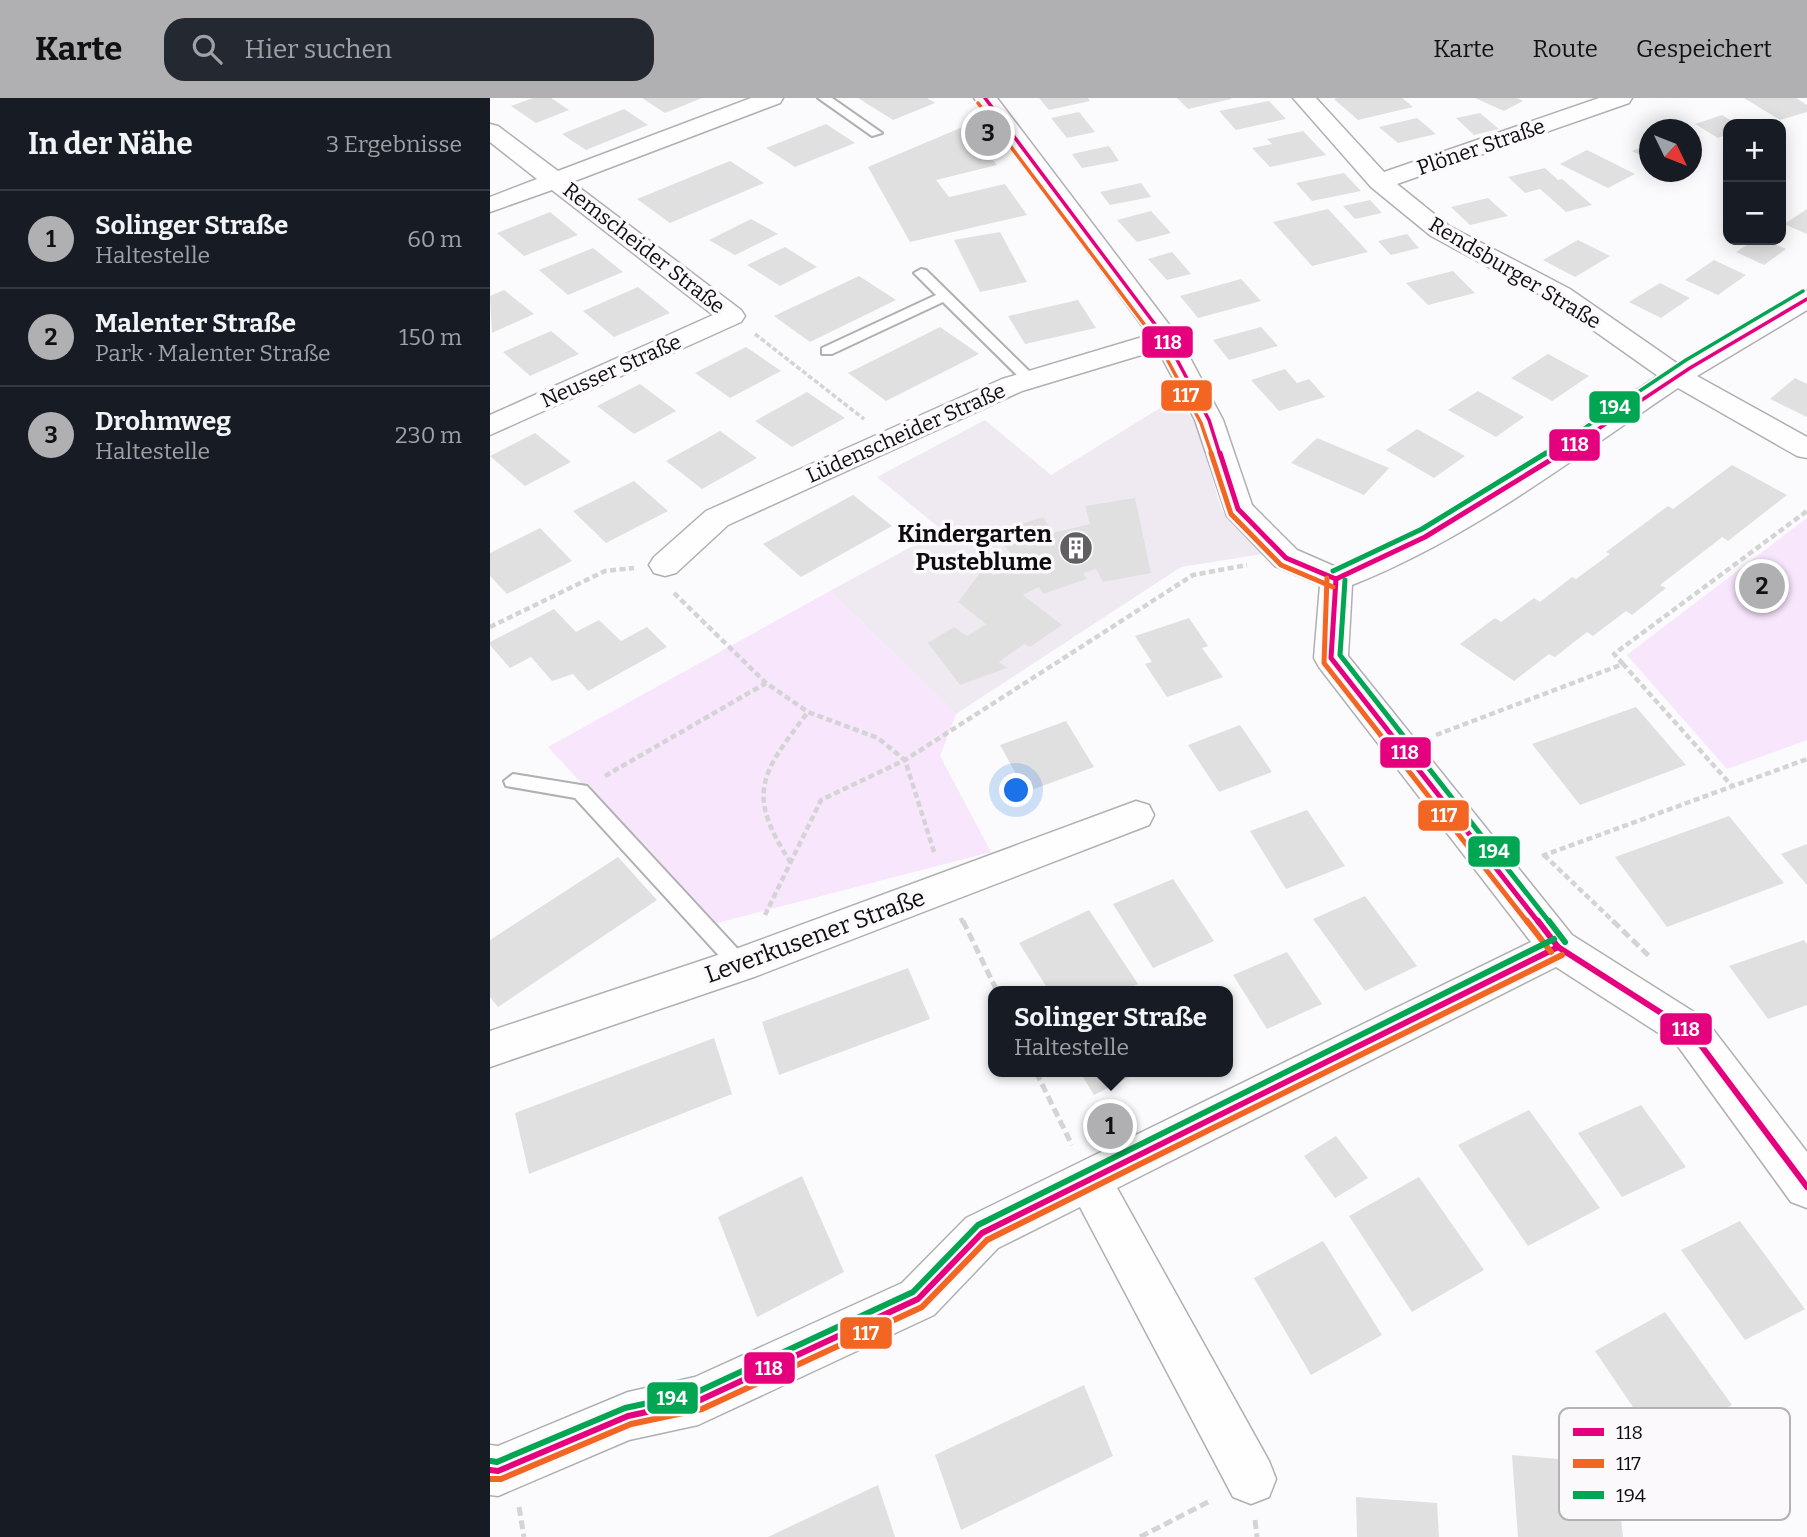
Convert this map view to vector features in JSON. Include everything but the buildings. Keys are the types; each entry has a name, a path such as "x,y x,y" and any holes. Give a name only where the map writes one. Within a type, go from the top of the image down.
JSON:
{"street":[{"path":"490,205 772,98"},
{"path":"985,98 1166,339 1209,420 1238,509 1286,558 1336,579 1387,559 1461,520 1677,376 1807,299"},
{"name":"Rendsburger Straße","path":"1304,98 1380,182 1440,232 1560,295 1677,376 1807,449"},
{"name":"Plöner Straße","path":"1380,182 1621,98"},
{"name":"Remscheider Straße","path":"490,131 732,316"},
{"name":"Neusser Straße","path":"490,426 732,316"},
{"name":"Lüdenscheider Straße","path":"665,565 717,518 1029,379 1166,339"},
{"path":"1336,579 1331,658 1558,947 1691,1032 1807,1187"},
{"name":"Leverkusener Straße","path":"490,1049 740,965 1136,815"},
{"path":"490,1470 498,1471 628,1416 698,1401 918,1299 982,1233 1558,947"},
{"path":"1090,1181 1251,1479"}],"lane":[{"path":"824,98 876,132"},
{"path":"921,272 1029,379"},
{"path":"827,351 944,296"},
{"path":"513,781 580,791 740,965"}],"path":[{"path":"732,316 890,440"},
{"path":"1732,786 1614,654 1807,511"},
{"path":"740,965 821,800 905,760 1193,575 1286,558"},
{"path":"490,627 605,571 665,565 675,595 766,683 808,712 877,738 905,760 946,888 995,986"},
{"path":"1402,748 1623,664"},
{"path":"580,791 766,683"},
{"path":"791,863 775,842 761,791 766,770 808,712"},
{"path":"1499,872 1807,758"},
{"path":"1038,1077 1090,1181"},
{"path":"1140,1537 1251,1479"}],"shaded area":[{"path":"1178,397 1196,425 1222,511 1269,553 1181,567 956,714 830,591 942,530 877,477 985,420 1051,475"},
{"path":"1807,518 1807,740 1727,769 1627,655"},
{"path":"830,591 956,714 940,756 991,852 713,924 548,747"}],"transit line":[{"name":"118","path":"985,98 1166,339 1209,420 1238,509 1286,558 1336,579"},
{"name":"117","path":"978,103 1159,344 1201,423 1231,514 1281,565 1333,587"},
{"name":"194","path":"1333,571 1378,552 1465,505 1686,360 1803,291"},
{"name":"118","path":"1336,579 1381,560 1468,513 1690,368 1807,299"},
{"name":"117","path":"1327,578 1324,663 1551,952"},
{"name":"118","path":"1336,579 1331,658 1558,947 1691,1032 1807,1187"},
{"name":"194","path":"1345,580 1340,655 1565,942"},
{"name":"194","path":"491,1461 497,1462 625,1408 695,1393 913,1292 978,1225 1554,939"},
{"name":"118","path":"490,1470 498,1471 628,1416 698,1401 918,1299 982,1233 1558,947"},
{"name":"117","path":"490,1479 501,1479 631,1424 702,1409 922,1307 987,1240 1562,955"}],"place":[{"name":"Drohmweg","path":"988,133"},
{"name":"Kindergarten Pusteblume","path":"1076,548"},
{"name":"Malenter Straße","path":"1762,586"},
{"name":"Solinger Straße","path":"1110,1126"}]}
